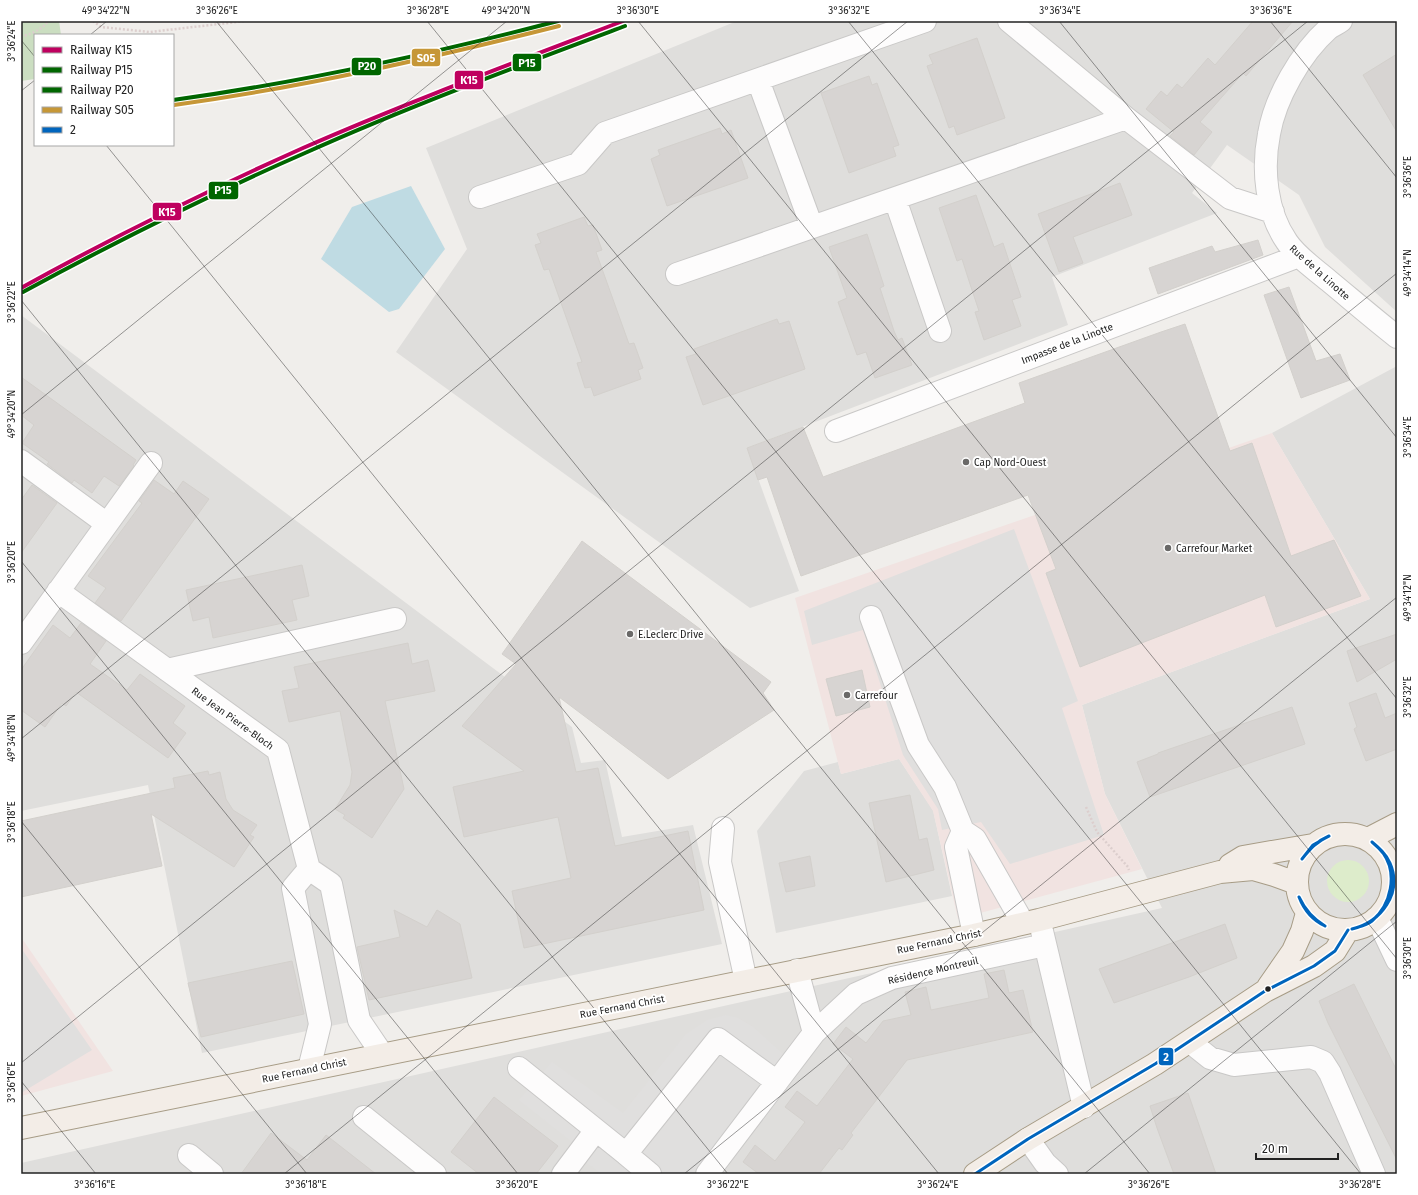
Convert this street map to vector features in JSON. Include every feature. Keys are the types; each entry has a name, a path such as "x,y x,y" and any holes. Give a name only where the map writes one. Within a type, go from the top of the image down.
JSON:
{"main road":[{"path":"1368,839 1397,824"},
{"path":"1340,833 1354,834 1368,839 1377,845 1385,854 1395,873 1393,890 1387,906 1377,918 1364,926 1348,930 1337,930 1316,921 1308,913 1300,899 1296,883 1298,869 1304,856 1313,845 1325,837 1340,833"},
{"name":"Rue Fernand Christ","path":"1220,872 1243,857 1313,845"},
{"name":"Rue Fernand Christ","path":"21,1128 974,934 1031,921 1220,872 1253,869 1296,883"},
{"path":"1265,991 1293,952 1308,913"},
{"path":"975,1174 1028,1140 1190,1042 1265,991 1314,966 1335,951 1348,930"}],"street":[{"path":"480,197 578,164 605,133 925,21"},
{"path":"1009,21 1126,118 1230,198 1273,212"},
{"name":"Rue de la Linotte","path":"1341,21 1328,29 1309,49 1290,78 1277,105 1269,133 1266,161 1267,185 1273,212 1287,243 1299,256 1397,337"},
{"path":"758,80 812,228"},
{"path":"678,274 1126,118"},
{"path":"895,199 940,331"},
{"name":"Impasse de la Linotte","path":"836,431 1299,256"},
{"path":"21,461 107,524"},
{"path":"21,643 151,462"},
{"name":"Rue Jean Pierre-Bloch","path":"58,591 278,750 309,869"},
{"path":"871,617 918,745 945,787 963,831 975,839 1031,921 1045,945 1084,1107"},
{"path":"167,670 395,619"},
{"path":"723,828 720,862 746,981"},
{"path":"963,831 956,847 974,934"},
{"path":"309,1069 320,1024 293,888 309,869 331,884 359,1020 382,1054"},
{"path":"1377,918 1397,960"},
{"name":"Résidence Montreuil","path":"707,1174 814,1034 856,994 892,978 1045,945"},
{"path":"797,970 814,1034"},
{"path":"626,1154 718,1040 777,1082"},
{"path":"1190,1042 1210,1058 1234,1065 1311,1057 1323,1062 1330,1073 1374,1174"},
{"path":"519,1068 650,1174"},
{"path":"364,1117 424,1171"},
{"path":"563,1174 596,1130"},
{"path":"1028,1140 1045,1163 1057,1174"},
{"path":"189,1155 212,1174"}],"path":[{"path":"21,36 25,36 46,25 48,21"},
{"path":"92,21 101,27 150,32 245,21"},
{"path":"1086,807 1097,832 1128,867 1129,872"}],"shaded area":[{"path":"737,21 1397,21 1397,312 1325,247 1299,195 1227,145 1192,193 1217,213 1052,277 1068,325 747,448 799,591 750,608 396,352 467,249 426,148"},
{"path":"21,315 572,727 581,763 605,760 622,837 693,825 722,944 202,1053 148,785 21,811"},
{"path":"1397,366 1397,1174 21,1174 21,1163 1162,908 1105,794 1082,705 1370,599 1272,433"},
{"path":"1272,433 1370,599 1082,705 1105,794 1142,869 958,919 933,811 899,759 841,774 795,598"},
{"path":"1014,529 1078,701 1062,708 1104,835 1010,864 981,822 942,830 938,809 903,755 863,630 812,645 804,611"},
{"path":"899,759 933,810 952,896 776,933 757,831 804,771 838,762 841,774"},
{"path":"21,937 113,1071 21,1096"},
{"path":"21,948 92,1050 21,1093"},
{"path":"726,1015 738,1018 753,1027 792,1062 707,1174 602,1174 577,1156 581,1149 519,1100 552,1062 623,1113 686,1034 707,1020"}],"green space":[{"path":"21,21 59,21 61,34 34,34 34,79 21,81"},
{"path":"1348,860 1363,866 1369,881 1363,896 1348,902 1333,896 1327,881 1333,866"}],"water":[{"path":"411,186 445,249 399,309 389,312 321,259 352,207"}],"building":[{"path":"1253,21 1293,21 1246,76 1243,73 1200,122 1212,132 1194,155 1170,136 1174,132 1146,109 1161,91 1167,96 1177,84 1182,88 1208,58 1215,65"},
{"path":"977,38 1005,118 957,135 954,126 949,128 927,66 933,64 929,55"},
{"path":"1397,54 1397,132 1363,75"},
{"path":"869,76 872,85 877,83 899,145 893,147 896,156 849,173 821,93"},
{"path":"720,128 722,134 731,130 748,178 667,206 651,159 660,155 658,150"},
{"path":"1120,183 1132,215 1073,237 1083,263 1059,272 1038,214"},
{"path":"976,195 994,247 1003,243 1021,297 1012,300 1021,326 984,340 975,312 979,311 962,259 957,261 939,208"},
{"path":"584,217 588,226 593,225 602,250 596,252 629,344 634,343 643,368 638,370 641,379 594,396 591,387 585,388 577,363 582,362 549,269 544,270 535,245 541,243 537,234"},
{"path":"867,234 884,286 880,288 894,331 898,340 902,338 912,365 875,378 866,352 857,355 838,302 847,298 829,247"},
{"path":"1258,240 1263,255 1158,294 1149,268 1212,246 1215,252"},
{"path":"1289,287 1316,361 1340,354 1350,380 1301,398 1264,295"},
{"path":"777,319 779,324 789,321 805,369 703,405 686,357 696,354 694,349"},
{"path":"1185,324 1230,451 1252,443 1291,556 1334,540 1361,596 1276,627 1265,595 1080,667 1046,573 1056,569 1028,495 801,576 767,477 758,480 747,448 803,427 823,477 1025,403 1019,383"},
{"path":"21,377 136,460 133,465 134,466 119,486 104,476 92,493 74,480 72,483 47,464 49,462 22,443 34,425 21,415"},
{"path":"154,480 174,494 183,481 209,499 121,621 95,603 106,588 88,576 142,503 139,501"},
{"path":"32,485 57,503 21,553 21,500"},
{"path":"582,541 771,682 763,693 774,710 668,779 559,697 576,772 598,768 615,846 688,831 704,910 524,948 512,891 571,878 558,817 464,837 453,787 524,771 462,726 516,664 502,654"},
{"path":"302,565 309,596 292,600 297,620 213,638 209,617 193,621 186,590"},
{"path":"81,623 106,641 90,664 127,690 140,674 185,706 173,723 186,733 168,758 76,692 66,706 62,703 45,727 21,710 21,670 53,625 70,638"},
{"path":"1397,634 1397,659 1357,682 1347,651"},
{"path":"408,643 412,664 428,660 435,691 385,701 404,789 372,838 343,818 345,815 335,809 350,785 352,772 340,711 289,722 282,691 299,688 294,667"},
{"path":"862,670 870,707 836,716 826,679"},
{"path":"1376,693 1385,718 1397,713 1397,749 1366,761 1354,729 1357,727 1349,703"},
{"path":"1292,707 1305,744 1150,797 1137,762 1158,753"},
{"path":"208,771 209,775 220,772 226,799 233,810 257,825 250,835 254,837 234,867 151,814 162,866 21,897 21,821 175,788 173,778"},
{"path":"910,795 919,840 927,838 934,870 886,882 869,803"},
{"path":"810,856 815,886 786,892 779,863"},
{"path":"394,910 427,927 437,910 460,924 472,978 369,1000 357,947 400,937"},
{"path":"1225,924 1237,958 1189,977 1114,1003 1099,969"},
{"path":"292,961 304,1014 201,1037 188,983"},
{"path":"1004,970 1009,993 1023,990 1033,1032 907,1060 851,1133 853,1135 842,1150 839,1148 819,1174 759,1174 743,1162 755,1145 775,1161 805,1122 785,1107 797,1091 817,1106 853,1059 833,1044 846,1027 866,1043 883,1021 911,1015 905,992 926,987 931,1010 989,998 984,974"},
{"path":"1354,984 1397,1071 1397,1160 1328,1023 1319,1001"},
{"path":"1188,1093 1216,1174 1174,1174 1157,1128 1150,1106"},
{"path":"494,1097 558,1146 536,1174 479,1174 451,1152"},
{"path":"271,1133 307,1160 326,1135 376,1174 241,1174"}],"rail line":[{"name":"P20","path":"174,100 270,85 367,66 463,45 558,21"},
{"name":"K15","path":"21,288 160,215 303,148 422,98 623,21"},
{"name":"S05","path":"174,105 271,90 368,71 559,26"},
{"name":"P15","path":"23,292 92,255 233,185 305,153 504,71 625,26"}],"transit line":[{"name":"2","path":"1302,859 1313,845 1329,836"},
{"name":"2","path":"1302,859 1321,840 1329,836"},
{"name":"2","path":"1352,929 1372,921 1384,907 1388,898 1391,880 1388,861 1382,852 1372,842"},
{"name":"2","path":"1352,929 1372,920 1380,913 1387,905 1394,885 1390,863 1380,849 1372,842"},
{"name":"2","path":"1299,897 1310,914 1325,926"},
{"name":"2","path":"1299,897 1309,914 1316,921 1325,926"},
{"name":"2","path":"975,1174 1028,1139 1155,1064 1265,991 1314,966 1335,951 1348,930"}],"place":[{"name":"Cap Nord-Ouest","path":"966,462"},
{"name":"Carrefour Market","path":"1168,548"},
{"name":"E.Leclerc Drive","path":"630,634"},
{"name":"Carrefour","path":"847,695"}]}
